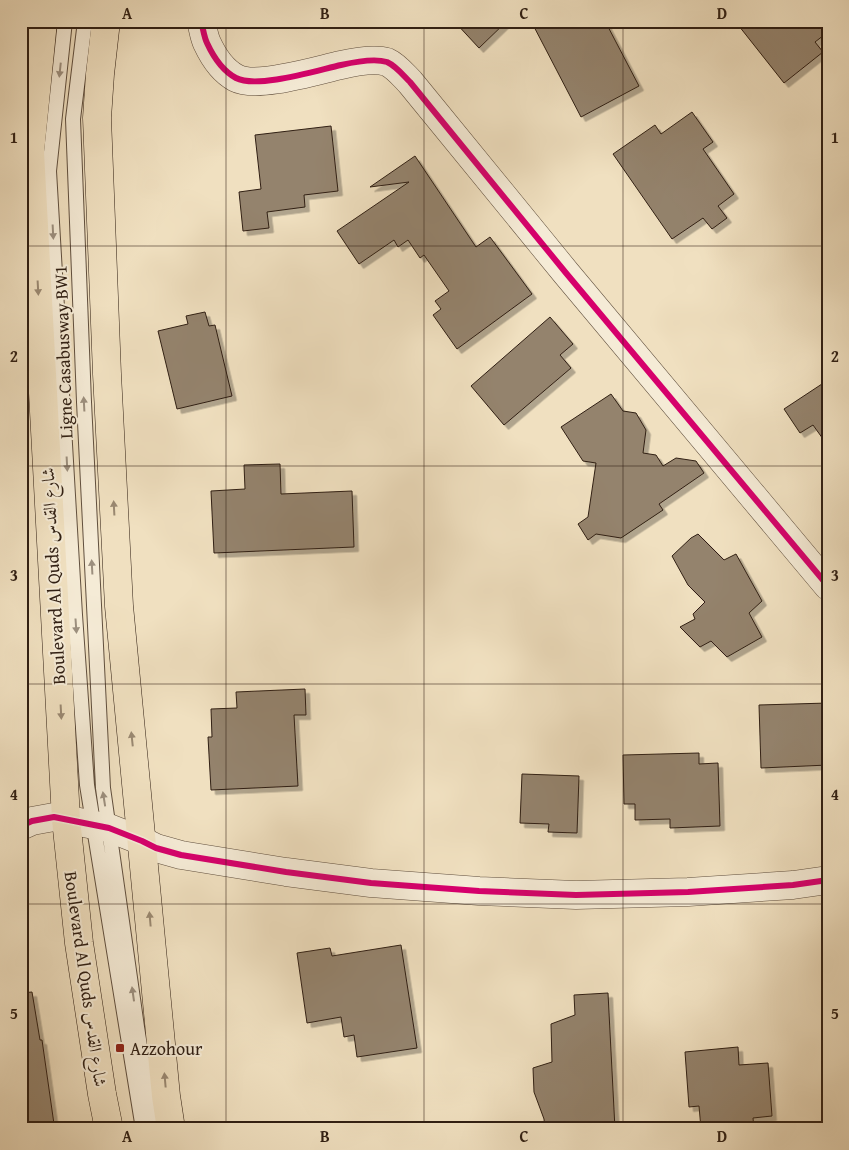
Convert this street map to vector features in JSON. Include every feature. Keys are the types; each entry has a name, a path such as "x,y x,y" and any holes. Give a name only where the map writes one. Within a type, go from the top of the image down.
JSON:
{"main road":[{"name":"Boulevard Al Quds شارع القدس","path":"43,21 26,152 66,818 79,943 109,1129"},
{"path":"106,21 97,118 106,374 119,606 165,1086 171,1129"}],"street":[{"path":"201,21 206,43 219,64 237,79 262,81 356,62 384,61 393,65 410,82 566,273 828,586"},
{"path":"21,826 32,821 54,817 66,818 101,826 181,856 370,883 479,891 576,895 688,892 794,885 828,880"}],"lane":[{"name":"Ligne Casabusway BW1","path":"64,21 49,171 85,765 87,785 101,826 154,1129"},
{"name":"Ligne Casabusway BW1","path":"85,21 73,120 84,402 103,788 101,826 143,1129"}],"building":[{"path":"454,21 507,21 479,48"},
{"path":"531,21 605,21 639,86 581,117"},
{"path":"735,21 828,21 828,32 815,42 823,52 784,83"},
{"path":"692,112 713,142 703,149 734,194 718,206 727,218 712,229 703,218 672,239 613,154 655,125 661,134"},
{"path":"331,126 338,191 304,195 305,207 267,212 269,228 243,231 239,192 261,189 255,135"},
{"path":"415,156 476,247 490,237 532,294 457,349 433,315 441,309 435,301 449,291 424,255 420,258 408,240 398,247 394,240 359,264 337,231 409,182 370,187"},
{"path":"205,312 209,326 215,325 232,396 177,409 158,331 188,324 186,316"},
{"path":"550,317 573,344 560,355 571,368 504,425 471,386"},
{"path":"828,380 828,446 813,425 800,433 784,409"},
{"path":"611,394 623,411 636,413 646,430 643,453 656,455 663,466 676,458 696,461 704,473 659,504 663,510 621,538 596,534 588,540 578,524 588,517 596,463 583,461 561,427"},
{"path":"280,464 281,494 352,491 354,547 214,553 211,491 245,489 244,465"},
{"path":"698,534 724,560 736,554 762,601 749,613 762,637 727,657 711,641 700,647 680,627 695,619 693,614 705,602 688,585 672,556"},
{"path":"305,689 306,715 294,715 298,786 211,790 208,737 212,737 211,709 237,708 236,692"},
{"path":"828,703 828,765 761,768 759,705"},
{"path":"699,753 699,764 718,763 720,826 670,828 670,819 635,820 635,804 624,804 623,755"},
{"path":"522,774 579,776 577,833 548,832 549,824 520,823"},
{"path":"401,945 417,1048 357,1057 354,1035 344,1037 341,1017 307,1023 297,953 330,948 332,956"},
{"path":"32,992 40,1040 42,1040 54,1124 21,1129 21,993"},
{"path":"608,993 615,1129 545,1129 544,1119 534,1092 533,1068 552,1062 551,1024 575,1015 574,995"},
{"path":"738,1047 739,1065 768,1063 772,1116 753,1118 754,1129 701,1129 699,1106 689,1107 685,1052"}],"cycle path":[{"path":"201,21 206,41 219,63 231,75 246,81 288,78 364,61 376,60 387,62 396,68 410,82 566,273 828,586"},
{"path":"21,826 32,821 54,817 109,828 156,848 181,855 286,872 371,883 479,891 576,895 688,892 793,885 828,880"}],"place":[{"name":"Azzohour","path":"120,1048"}]}
